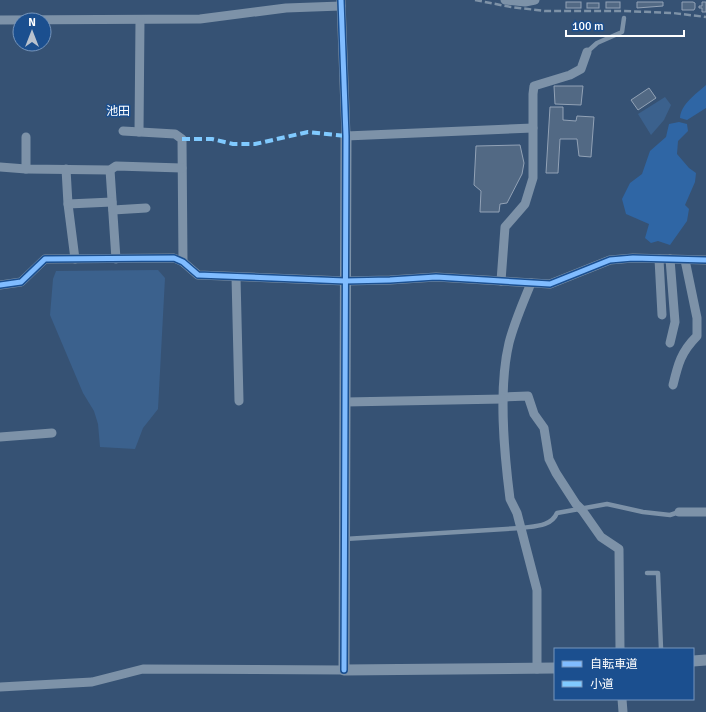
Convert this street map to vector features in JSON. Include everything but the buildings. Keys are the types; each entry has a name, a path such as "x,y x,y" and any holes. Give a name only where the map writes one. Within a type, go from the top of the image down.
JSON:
{"street":[{"path":"505,0 525,2 535,0"},
{"path":"0,20 200,19 286,8 341,3 346,136 344,670"},
{"path":"139,132 140,20"},
{"path":"501,280 505,228 525,204 533,178 534,86 570,75 581,69 587,52"},
{"path":"346,136 533,128"},
{"path":"123,131 175,134 182,139 183,262"},
{"path":"26,137 26,169"},
{"path":"0,166 26,169 110,170 116,166 182,168"},
{"path":"66,169 68,204 75,259"},
{"path":"110,170 116,259"},
{"path":"68,204 146,208"},
{"path":"0,285 21,282 45,259 174,258 183,262 198,275 236,277 345,280 390,280 436,277 550,284 610,260 633,258 706,260"},
{"path":"659,259 662,315"},
{"path":"670,259 675,322 670,343"},
{"path":"673,385 678,367 686,348 697,336 697,318 685,260"},
{"path":"236,277 239,401"},
{"path":"531,283 509,343 504,370 503,398 507,475 510,499 521,528 537,590 537,669"},
{"path":"345,402 528,396 534,414 544,428 549,459 556,473 576,504 601,537 619,549 620,648"},
{"path":"0,437 52,433"},
{"path":"679,512 706,512"},
{"path":"694,661 706,660"},
{"path":"0,687 92,682 143,669 344,670 554,668"},
{"path":"622,700 623,712"}],"lane":[{"path":"587,52 597,43 622,32 624,18"},
{"path":"345,539 521,528 546,524 555,519 557,513 582,510 607,504 643,512 670,515 679,512"},
{"path":"646,573 658,573 661,648"}],"shaded area":[{"path":"706,85 706,108 687,120 680,118 686,104"},
{"path":"665,97 671,105 664,120 651,135 638,114"},
{"path":"679,122 687,124 688,131 678,141 677,154 689,168 696,173 695,182 685,205 689,209 687,221 670,245 658,241 651,243 645,238 649,224 626,214 622,199 630,183 642,174 650,151 666,137 669,124"},
{"path":"158,270 165,278 158,409 143,428 135,449 100,447 98,424 94,411 83,393 50,315 53,279 56,271"}],"railway":[{"path":"475,0 511,7 545,11 623,11 673,13 706,17"}],"marked path":[{"path":"182,139 212,139 233,144 255,144 308,132 346,136"}],"cycle path":[{"path":"341,0 346,136 344,670"},
{"path":"0,285 21,282 45,259 174,258 183,262 198,275 345,281 436,277 550,284 610,260 633,258 706,260"}],"district":[{"name":"池田","path":"118,111"}]}
